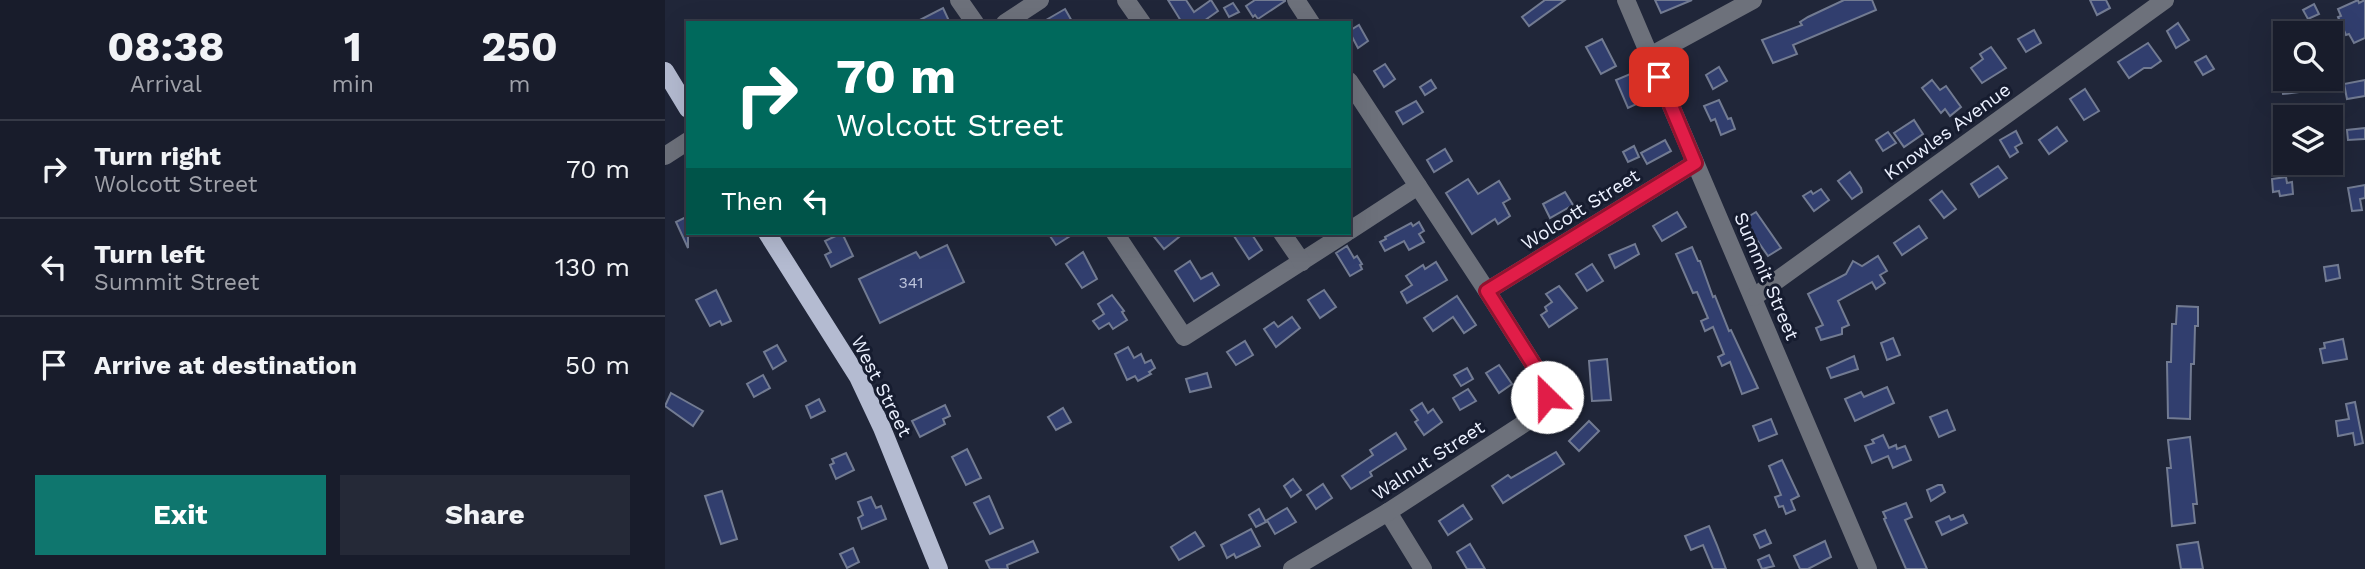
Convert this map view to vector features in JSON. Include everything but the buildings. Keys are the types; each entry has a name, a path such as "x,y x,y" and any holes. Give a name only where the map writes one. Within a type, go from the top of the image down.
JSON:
{"main road":[{"path":"665,71 686,106"},
{"name":"West Street","path":"769,235 857,377 882,428 939,569"}],"street":[{"path":"959,0 974,21"},
{"path":"1008,21 1040,0"},
{"path":"1126,0 1141,21"},
{"path":"1296,0 1310,21"},
{"name":"Summit Street","path":"1626,0 1868,569"},
{"path":"1650,56 1753,0"},
{"name":"Knowles Avenue","path":"1754,297 2165,0"},
{"name":"Walnut Street","path":"1292,569 1388,512 1537,415 1547,397 1542,378 1351,84"},
{"path":"665,156 686,142"},
{"name":"Wolcott Street","path":"1487,291 1695,163"},
{"path":"1351,230 1418,186"},
{"path":"1116,235 1184,337 1343,235"},
{"path":"1283,235 1302,262"},
{"path":"1388,512 1423,569"}],"route":[{"path":"1547,397 1542,378 1487,291 1695,163 1659,77"}]}
